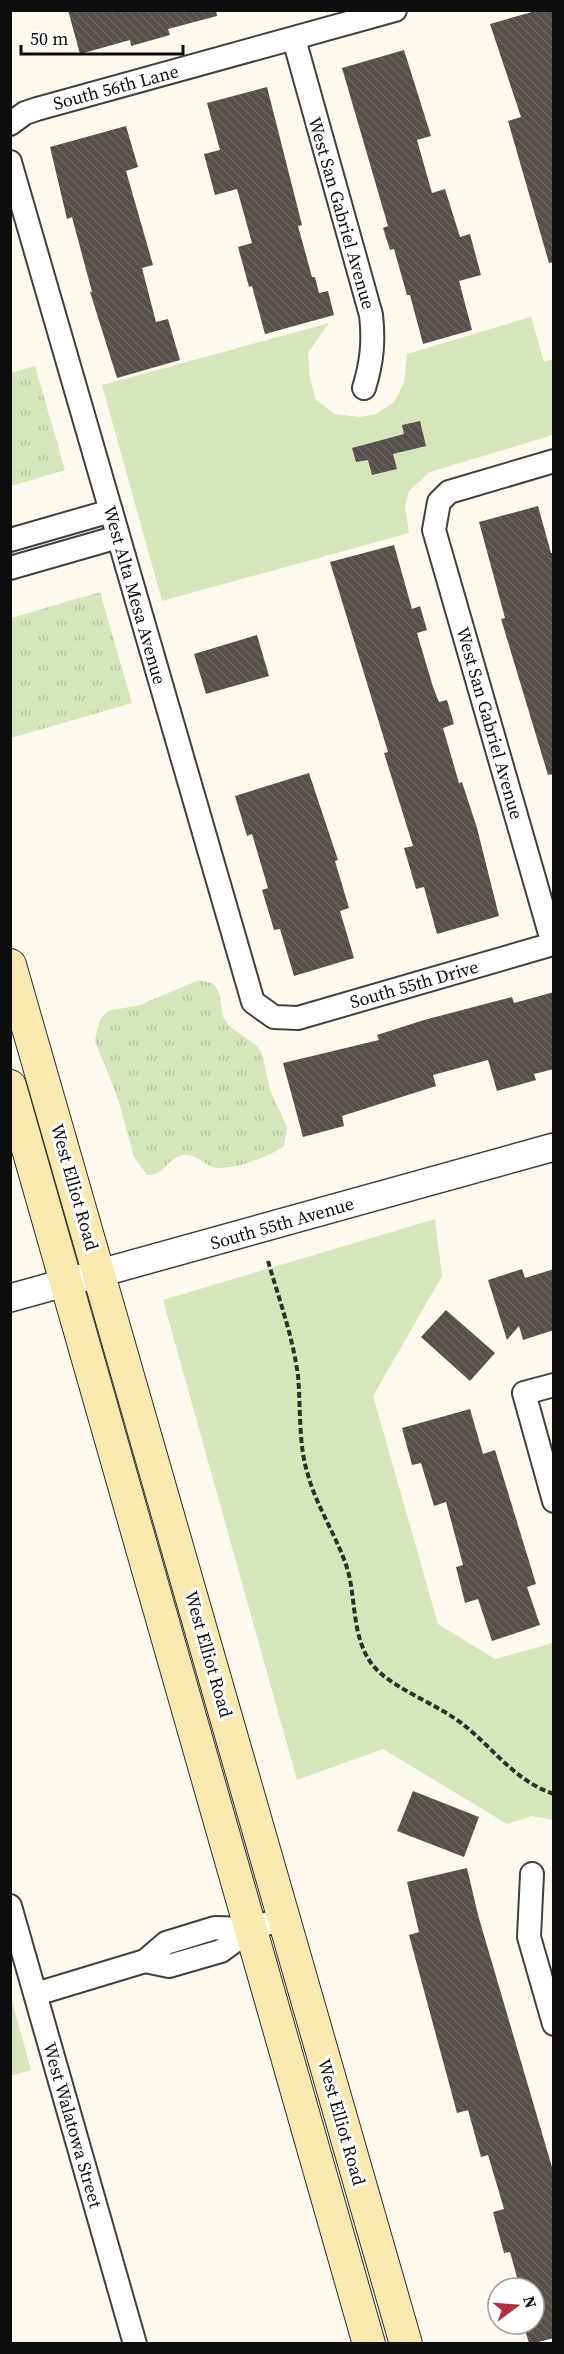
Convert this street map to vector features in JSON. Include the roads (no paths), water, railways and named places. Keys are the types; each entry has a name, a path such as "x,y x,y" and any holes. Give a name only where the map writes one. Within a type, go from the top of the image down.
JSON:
{"main road":[{"name":"West Elliot Road","path":"10,965 406,2343"},
{"name":"West Elliot Road","path":"10,1086 369,2343"}],"street":[{"name":"South 56th Lane","path":"11,123 37,109 395,10"},
{"name":"West San Gabriel Avenue","path":"294,39 371,315 373,353 364,388"},
{"name":"West Alta Mesa Avenue","path":"10,162 253,1002 274,1017"},
{"name":"West San Gabriel Avenue","path":"554,461 450,492 439,502 434,530 554,944"},
{"path":"10,540 111,511"},
{"path":"10,568 118,537"},
{"name":"South 55th Drive","path":"274,1017 298,1018 554,944"},
{"name":"South 55th Avenue","path":"10,1298 554,1147"},
{"path":"554,1385 524,1393 554,1501"},
{"path":"532,1874 529,1937 554,2024"},
{"name":"West Walatowa Street","path":"10,1906 135,2343"},
{"path":"36,1994 145,1961 166,1943 215,1928 251,1929 284,1918"}]}
